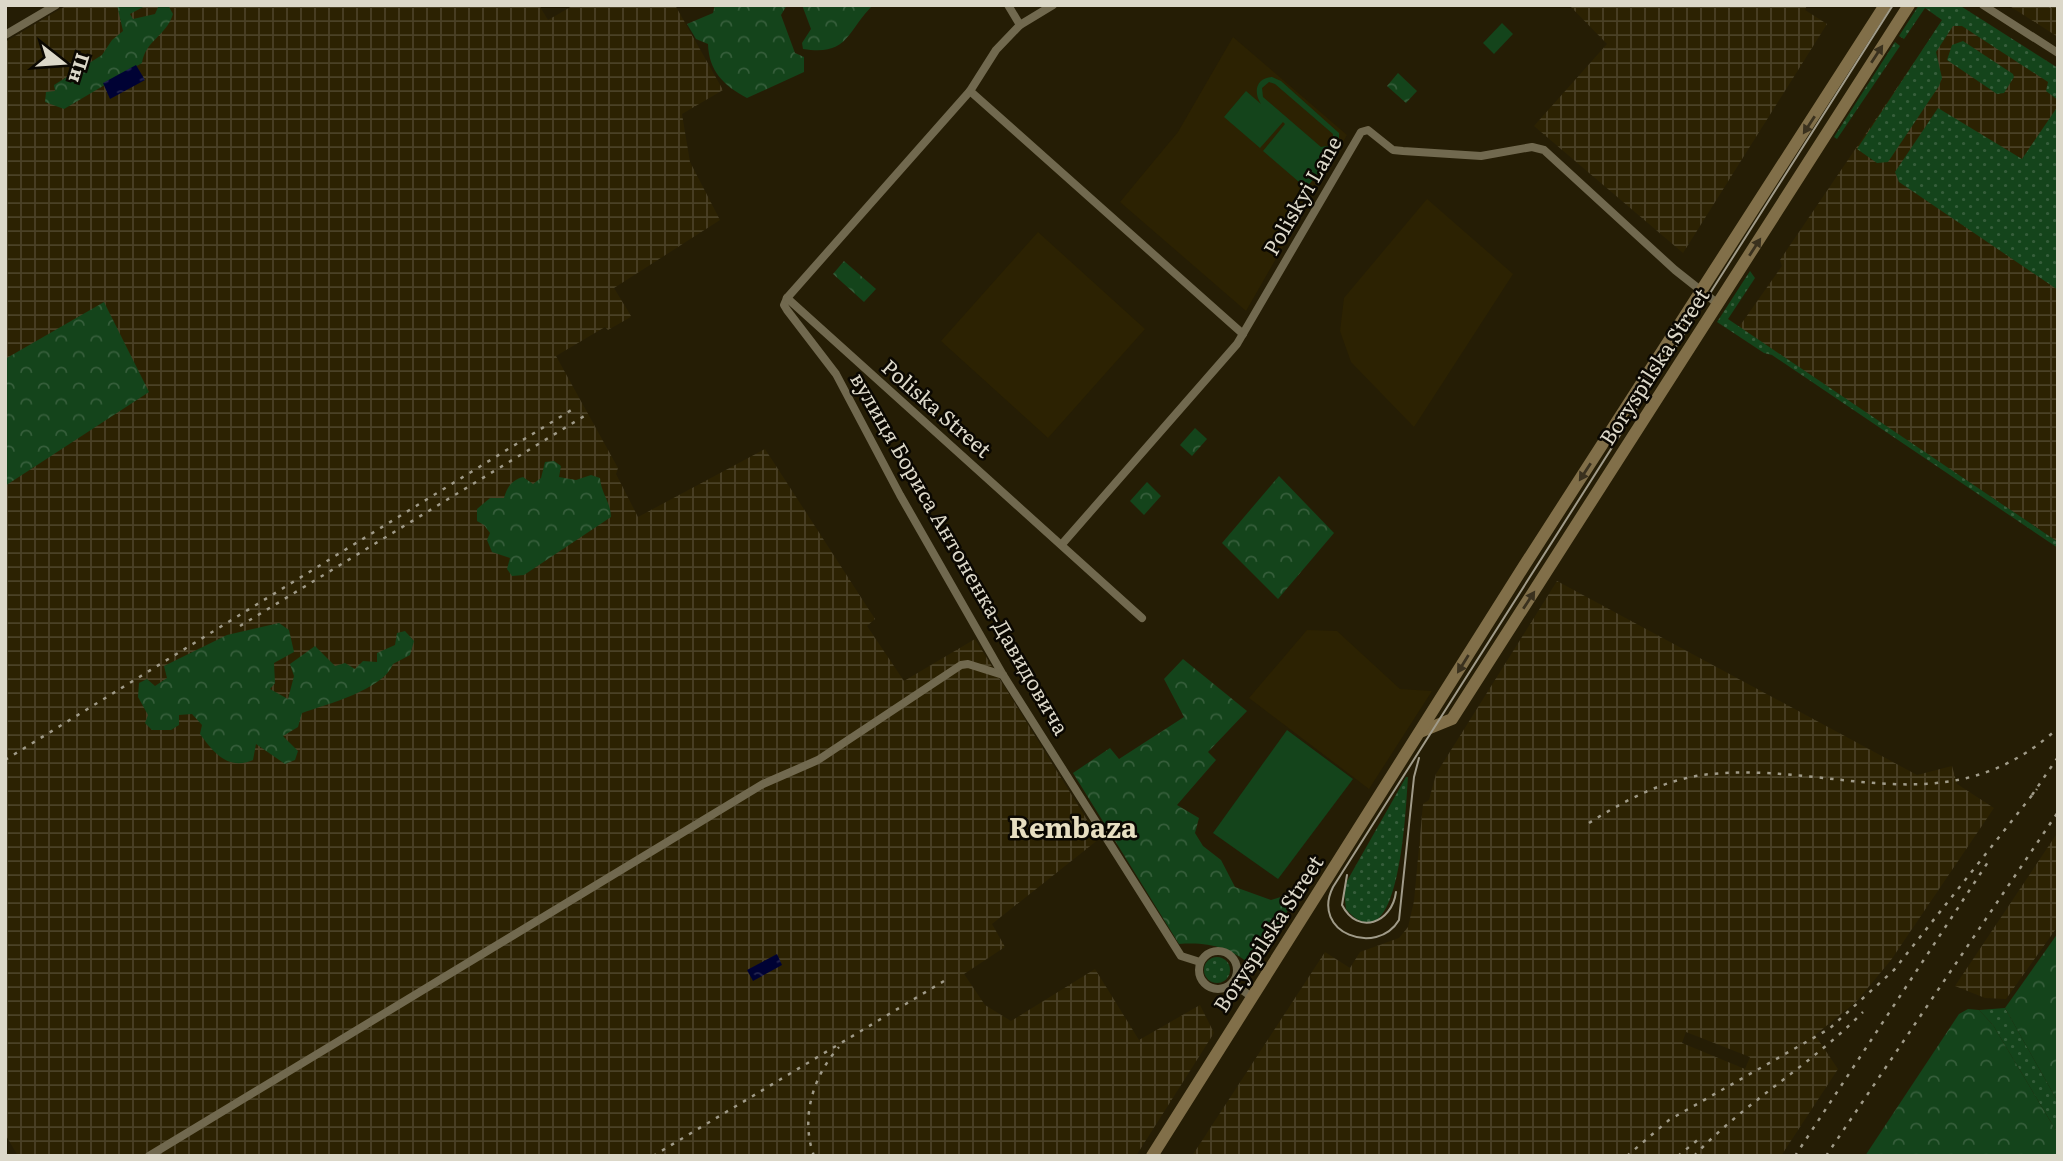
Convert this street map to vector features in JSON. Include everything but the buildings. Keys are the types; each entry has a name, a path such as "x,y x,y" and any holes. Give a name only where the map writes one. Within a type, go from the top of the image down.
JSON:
{"main road":[{"name":"Boryspilska Street","path":"1152,1156 1885,5"},
{"name":"Boryspilska Street","path":"1419,733 1452,719 1909,5"}],"street":[{"path":"5,35 56,5"},
{"path":"1008,5 1020,25"},
{"path":"787,298 970,91 996,50 1020,25 1053,5"},
{"path":"1983,5 2058,53"},
{"path":"970,91 1243,334"},
{"name":"Poliskyi Lane","path":"1063,543 1243,334 1361,132 1368,130 1393,150 1481,156 1532,147 1544,150 1718,304"},
{"name":"Poliska Street","path":"787,298 1063,543 1142,618"},
{"name":"вулиця Бориса Антоненка-Давидовича","path":"787,298 784,305 836,374 900,495 1003,675 1181,956 1200,962"},
{"path":"149,1156 763,783 818,760 961,665 968,664 1003,675"},
{"path":"1211,952 1225,953 1236,964 1232,983 1219,989 1205,985 1199,972 1200,962 1211,952"},
{"path":"1232,983 1252,997"}],"shaded area":[{"path":"67,5 539,5 548,20 574,5 675,5 723,90 682,114 690,162 720,220 614,288 631,316 629,318 608,330 605,327 556,356 618,468 616,474 638,517 765,449 875,619 867,626 904,681 975,639 1099,839 992,924 1005,947 964,974 985,1005 1011,1021 1095,969 1139,1040 1200,1005 1214,1033 1136,1156 18,1156 5,1134 5,42"},
{"path":"1569,5 1807,5 1805,10 1827,24 1683,253 1534,126 1607,44"},
{"path":"2008,5 2058,5 2058,37"},
{"path":"1949,11 2058,75 2058,542 1739,327 1782,266 1780,260"},
{"path":"1233,37 1347,135 1246,311 1120,202 1178,132"},
{"path":"1427,199 1513,274 1414,427 1351,362 1340,331 1344,298"},
{"path":"1038,232 1145,329 1048,438 941,341"},
{"path":"1557,581 1917,775 1952,766 1957,784 1994,808 1891,960 1856,1002 1815,1035 1838,1069 1781,1156 1192,1156 1325,952 1350,968 1360,952 1399,938 1408,927 1414,901 1423,804 1429,800 1436,774","holes":["1686,1032 1750,1057 1745,1069 1682,1043"]},
{"path":"1307,630 1337,631 1400,689 1432,691 1369,789 1249,698"},
{"path":"2058,832 2058,926 2006,999 1985,998 1955,986"}],"green space":[{"path":"117,5 147,5 130,14 133,19 155,14 159,5 168,5 173,14 166,27 147,49 142,63 64,109 45,102 46,92 55,91 54,85 102,55 112,40 123,31"},
{"path":"715,5 787,5 781,15 795,53 804,57 804,72 747,98 731,88 714,70 708,44 696,39 687,24 713,13"},
{"path":"802,5 873,5 845,40 830,49 818,50 803,49 802,43 811,29"},
{"path":"1919,5 1959,5 2058,68 2058,100 2046,91 2048,82 1962,26 1953,26 1936,52 1942,78 1939,86 1888,162 1877,163 1857,149 1942,20 1925,8 1904,39 1899,36"},
{"path":"1502,23 1513,34 1494,54 1483,43"},
{"path":"1963,41 2013,74 2014,77 2004,93 1997,94 1947,60 1952,45"},
{"path":"1895,42 1900,46 1837,139 1834,137"},
{"path":"1398,73 1417,91 1406,103 1387,86"},
{"path":"1267,78 1281,81 1339,133 1339,147 1331,153 1320,153 1329,161 1306,188 1263,151 1285,124 1283,122 1260,148 1224,117 1246,91 1261,104 1257,90 1259,83","holes":["1269,82 1275,84 1333,134 1333,145 1321,147 1263,97 1262,88"]},
{"path":"2058,106 2058,290 1899,182 1895,172 1938,108 2022,159"},
{"path":"844,261 876,289 864,302 833,274"},
{"path":"1750,271 1755,278 1728,319 2058,542 2058,548 1772,355 1764,353 1717,322"},
{"path":"104,302 149,392 5,486 5,359"},
{"path":"1195,428 1207,439 1192,456 1180,445"},
{"path":"554,461 561,466 559,477 576,480 591,475 600,478 611,517 524,575 512,576 507,569 510,558 492,552 487,540 490,533 477,521 477,509 490,498 504,498 510,485 519,478 523,477 533,484 541,478 545,462"},
{"path":"1279,476 1334,533 1278,599 1222,543"},
{"path":"1147,482 1161,496 1144,515 1130,501"},
{"path":"279,623 289,630 294,652 274,663 275,683 270,689 288,699 294,676 290,664 315,646 335,666 345,663 355,669 363,661 377,662 377,653 395,645 397,633 405,631 414,641 410,655 393,664 387,673 366,689 302,713 298,727 283,736 298,751 295,760 285,764 256,744 253,760 236,763 222,758 200,734 202,725 192,714 179,715 179,725 171,730 152,730 145,723 148,715 138,697 139,683 147,679 155,686 167,678 164,666 227,635"},
{"path":"1183,659 1247,711 1208,752 1216,760 1177,805 1199,818 1195,833 1203,846 1221,860 1235,887 1271,900 1284,896 1294,901 1253,966 1218,947 1179,944 1073,773 1110,748 1119,759 1184,717 1164,679"},
{"path":"1287,730 1353,779 1278,879 1213,833"},
{"path":"1406,777 1405,817 1397,876 1389,901 1379,918 1364,922 1346,909 1344,892 1347,881"},
{"path":"2058,933 2058,1102 2005,1008"},
{"path":"1217,957 1226,961 1230,970 1226,979 1217,983 1208,979 1204,970 1208,961"},
{"path":"2005,1008 2058,1102 2058,1134 1993,1025 1979,1010"},
{"path":"1968,1009 1979,1010 1993,1025 2058,1134 2058,1156 1865,1156 1959,1014"}],"water":[{"path":"136,65 145,80 110,99 103,83"},
{"path":"777,954 782,965 753,981 747,970"}],"tram line":[{"path":"1419,758 1414,777 1399,920 1389,931 1376,937 1349,935 1338,927 1331,917 1328,903 1333,887 1893,5"},
{"path":"1347,875 1342,905 1349,915 1365,923 1381,918 1393,903 1396,892"}],"railway":[{"path":"2048,5 2058,11"},
{"path":"5,760 573,409"},
{"path":"240,626 586,415"},
{"path":"1589,823 1647,791 1678,780 1711,774 1757,773 1890,784 1933,783 1975,776 2017,758 2058,728"},
{"path":"2032,795 2058,757"},
{"path":"1627,1156 1669,1120 1829,1029 1894,970 2037,789"},
{"path":"1826,1156 2058,812"},
{"path":"1795,1156 1990,859"},
{"path":"653,1156 944,981"},
{"path":"1694,1156 1735,1118 1822,1049 1863,1012"},
{"path":"814,1156 808,1127 812,1098 822,1071 839,1047"},
{"path":"1678,1156 1700,1138"}],"district":[{"name":"Rembaza","path":"1073,828"}]}
